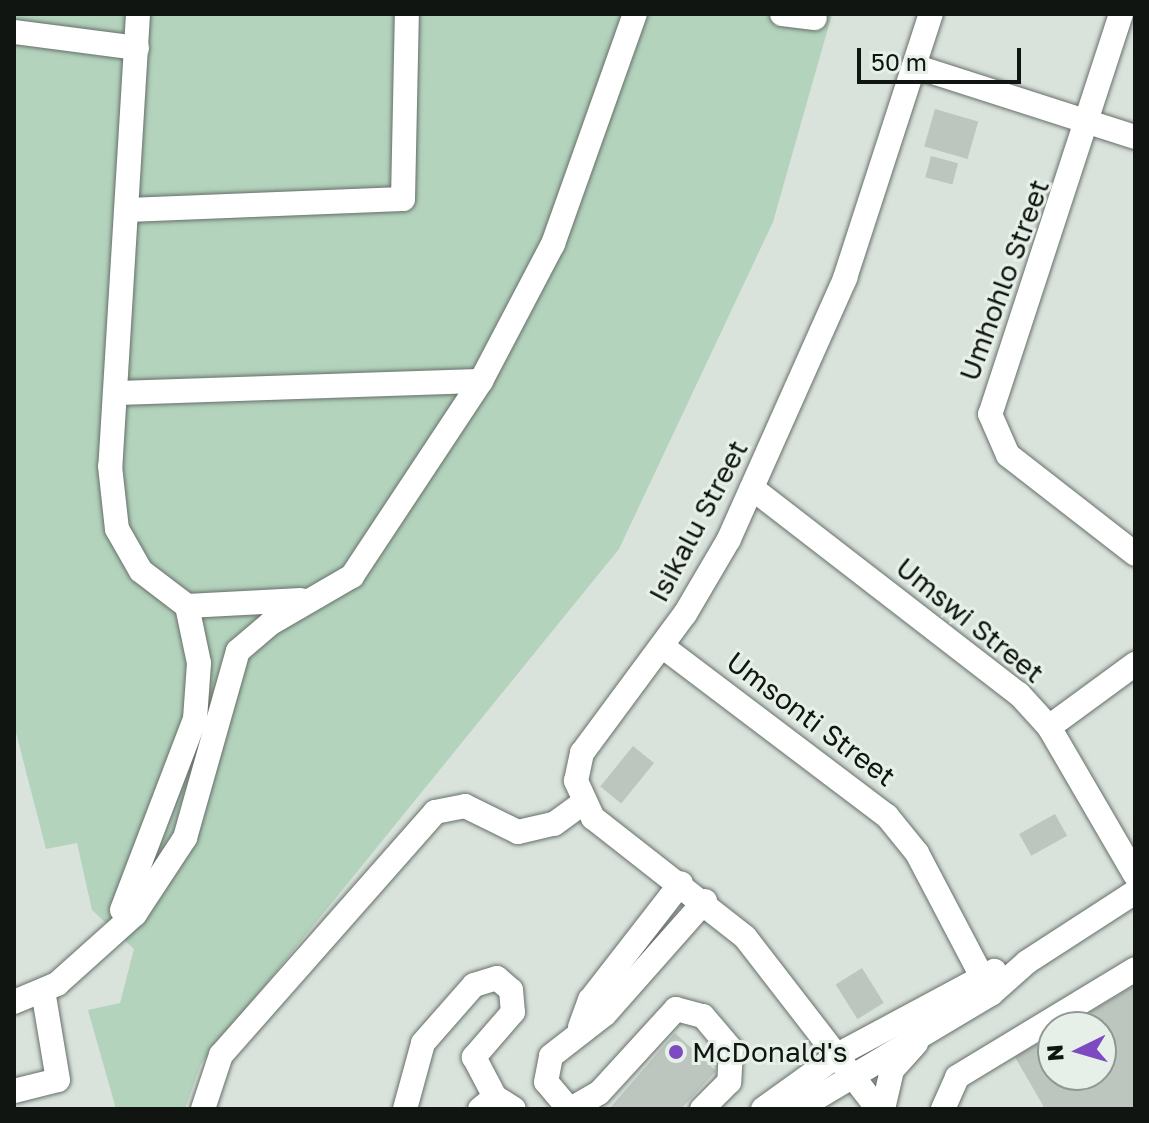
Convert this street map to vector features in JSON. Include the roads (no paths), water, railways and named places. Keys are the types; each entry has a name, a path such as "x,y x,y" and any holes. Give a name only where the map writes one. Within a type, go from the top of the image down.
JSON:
{"street":[{"path":"138,14 110,466 117,529 141,571 187,606 307,599"},
{"path":"127,210 403,199 407,14"},
{"path":"14,1002 50,987 117,932 185,838 215,744 229,667 251,638 307,599 352,576 374,550 481,381 553,244 635,14"},
{"path":"782,14 815,18"},
{"name":"Isikalu Street","path":"582,804 576,781 582,753 662,646 752,488 845,278 931,14"},
{"name":"Umhohlo Street","path":"1121,14 1089,124 990,414 1008,455 1135,554"},
{"path":"14,32 137,48"},
{"path":"914,66 1135,137"},
{"path":"115,393 481,381"},
{"name":"Umswi Street","path":"752,488 989,668 1049,727 1135,875"},
{"path":"117,932 195,719 199,663 187,606"},
{"name":"Umsonti Street","path":"662,646 887,816 917,853 986,986"},
{"path":"1049,727 1135,664"},
{"path":"203,1109 221,1055 435,812 465,806 518,832 554,824 582,804 705,901 745,937 836,1063 880,1109 892,1070 930,1030 986,986"},
{"path":"580,1027 590,1000 681,883"},
{"path":"763,1109 836,1063 986,986 1135,892"},
{"path":"546,1082 551,1056 580,1027 605,1014 705,901"},
{"path":"943,1109 957,1077 1135,969"},
{"path":"405,1109 423,1043 474,985 497,978 511,990 513,1012 474,1057 499,1103 546,1082"},
{"path":"14,1091 58,1080 50,987"},
{"path":"546,1082 570,1109 598,1101 662,1017 689,1011 731,1049 729,1082 702,1109"},
{"path":"798,1109 836,1063 930,1030"},
{"path":"836,1063 860,1109"}],"place":[{"name":"McDonald's","path":"676,1052"}]}
